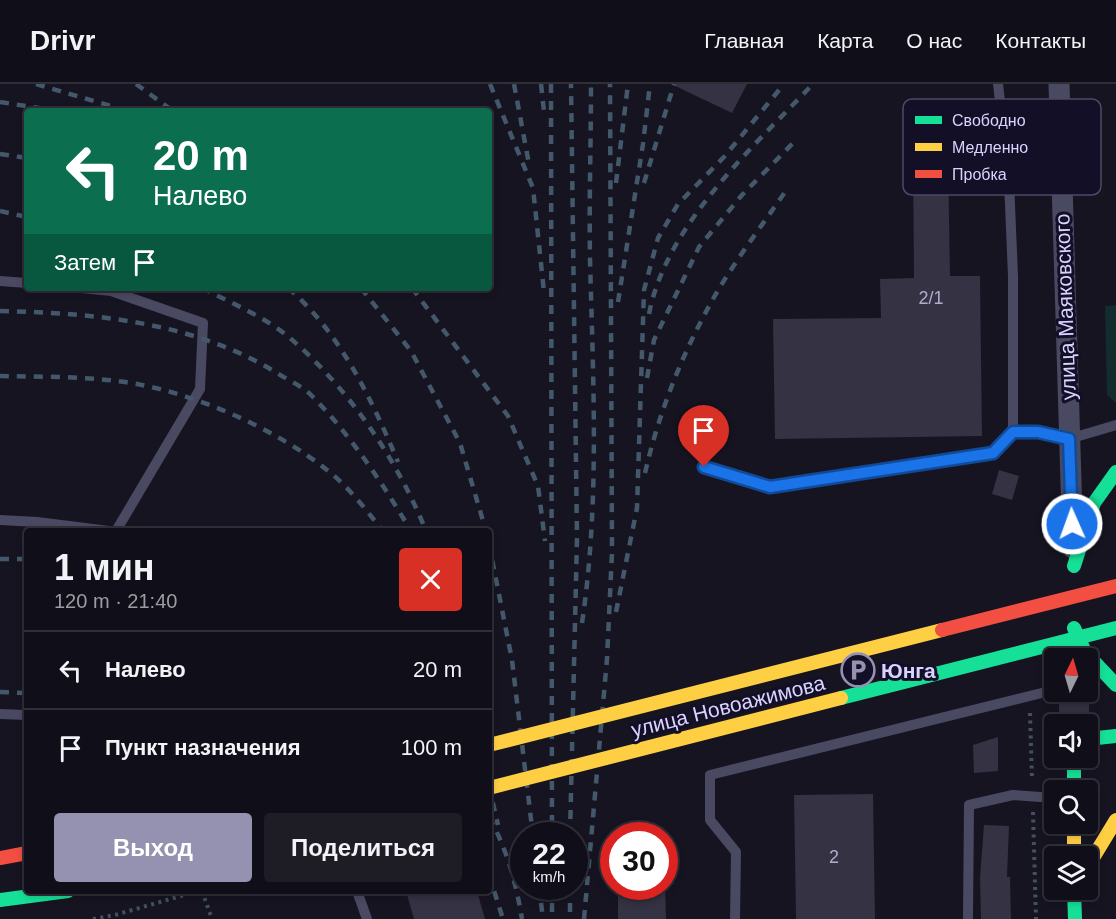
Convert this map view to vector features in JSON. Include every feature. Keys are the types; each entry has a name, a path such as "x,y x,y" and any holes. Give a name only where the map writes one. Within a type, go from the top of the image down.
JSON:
{"main road":[{"path":"1074,566 1094,503 1116,472"},
{"name":"улица Новоажимова","path":"492,744 1116,586"},
{"path":"1074,628 1085,652 1116,685"},
{"name":"улица Новоажимова","path":"492,787 1116,628"},
{"path":"1098,738 1116,736"},
{"path":"1098,850 1116,820"},
{"path":"0,858 24,854"},
{"path":"0,900 45,894"},
{"path":"1074,900 1075,919"}],"street":[{"name":"улица Маяковского","path":"1059,84 1059,99"},
{"name":"улица Маяковского","path":"1062,195 1074,566"}],"lane":[{"path":"998,84 1000,99"},
{"path":"704,467 770,487 993,453 1013,432 1013,276 1010,195"},
{"path":"0,281 24,283"},
{"path":"111,291 203,323 200,389 118,528"},
{"path":"1013,432 1038,432 1069,439 1116,425"},
{"path":"0,520 85,528"},
{"path":"735,919 736,852 710,820 710,775 1044,692"},
{"path":"0,714 24,714"},
{"path":"968,919 969,805 1013,795 1044,797"},
{"path":"358,894 367,919"}],"path":[{"path":"93,919 189,894"},
{"path":"201,894 212,919"}],"green space":[{"path":"1116,305 1116,403 1107,395 1105,306"}],"building":[{"path":"671,84 747,84 732,113"},
{"path":"913,195 949,195 950,276 980,276 982,436 775,439 773,319 881,318 880,279 914,278"},
{"path":"999,470 1019,476 1012,500 992,494"},
{"path":"998,737 998,771 974,773 973,745"},
{"path":"873,794 875,919 796,919 794,795"},
{"path":"984,825 1009,826 1007,877 1010,877 1011,919 981,919 980,878"},
{"path":"407,894 478,894 485,919 414,919"},
{"path":"618,900 665,900 666,919 618,919"}],"tunnel":[{"path":"1074,702 1074,714"}],"railway":[{"path":"36,84 118,108"},
{"path":"136,84 169,108"},
{"path":"490,84 533,188 544,292"},
{"path":"514,84 529,164"},
{"path":"541,84 544,111"},
{"path":"551,84 552,822"},
{"path":"570,822 577,538 571,84"},
{"path":"582,623 588,578 594,441 590,236 591,84"},
{"path":"584,919 607,659 612,552 610,84"},
{"path":"616,183 628,84"},
{"path":"618,302 650,84"},
{"path":"644,183 674,84"},
{"path":"616,612 637,508 644,290 658,238 678,204 724,157 784,84"},
{"path":"649,314 658,281 673,249 693,219 739,161 813,84"},
{"path":"0,102 39,108"},
{"path":"647,378 654,340 699,247 742,195 797,139"},
{"path":"0,154 24,158"},
{"path":"645,473 664,406 691,341 721,285 785,192"},
{"path":"0,211 24,216"},
{"path":"208,291 270,323 312,358 351,402 386,452 425,528"},
{"path":"291,291 323,325 353,368 398,462"},
{"path":"363,291 411,351 460,443 485,528"},
{"path":"414,291 508,416 538,486 545,541"},
{"path":"0,311 72,314 143,324 178,331 245,356 311,395 365,460 409,528"},
{"path":"0,376 69,377 120,381 187,397 212,406 262,428 307,455 343,484 381,528"},
{"path":"0,559 24,559"},
{"path":"492,559 512,660 531,822"},
{"path":"0,692 24,693"},
{"path":"492,799 498,825"},
{"path":"492,823 510,867 522,919"},
{"path":"492,884 503,919"},
{"path":"541,900 543,919"},
{"path":"552,900 552,919"},
{"path":"570,900 570,919"}],"traffic: fast":[{"path":"1074,566 1094,503 1116,472"},
{"path":"1074,628 1085,652 1116,685"},
{"path":"841,698 1116,628"},
{"path":"1098,738 1116,736"},
{"path":"1074,768 1074,780"},
{"path":"0,900 45,894"},
{"path":"1074,900 1075,919"}],"traffic: slow":[{"path":"492,744 942,630"},
{"path":"492,787 841,698"},
{"path":"1098,850 1116,820"},
{"path":"1074,834 1074,846"}],"traffic: jam":[{"path":"942,630 1116,586"},
{"path":"0,858 24,854"}],"place":[{"name":"Юнга","path":"858,670"}],"route":[{"path":"704,467 770,487 993,453 1013,432 1038,432 1069,439 1072,524"}]}
